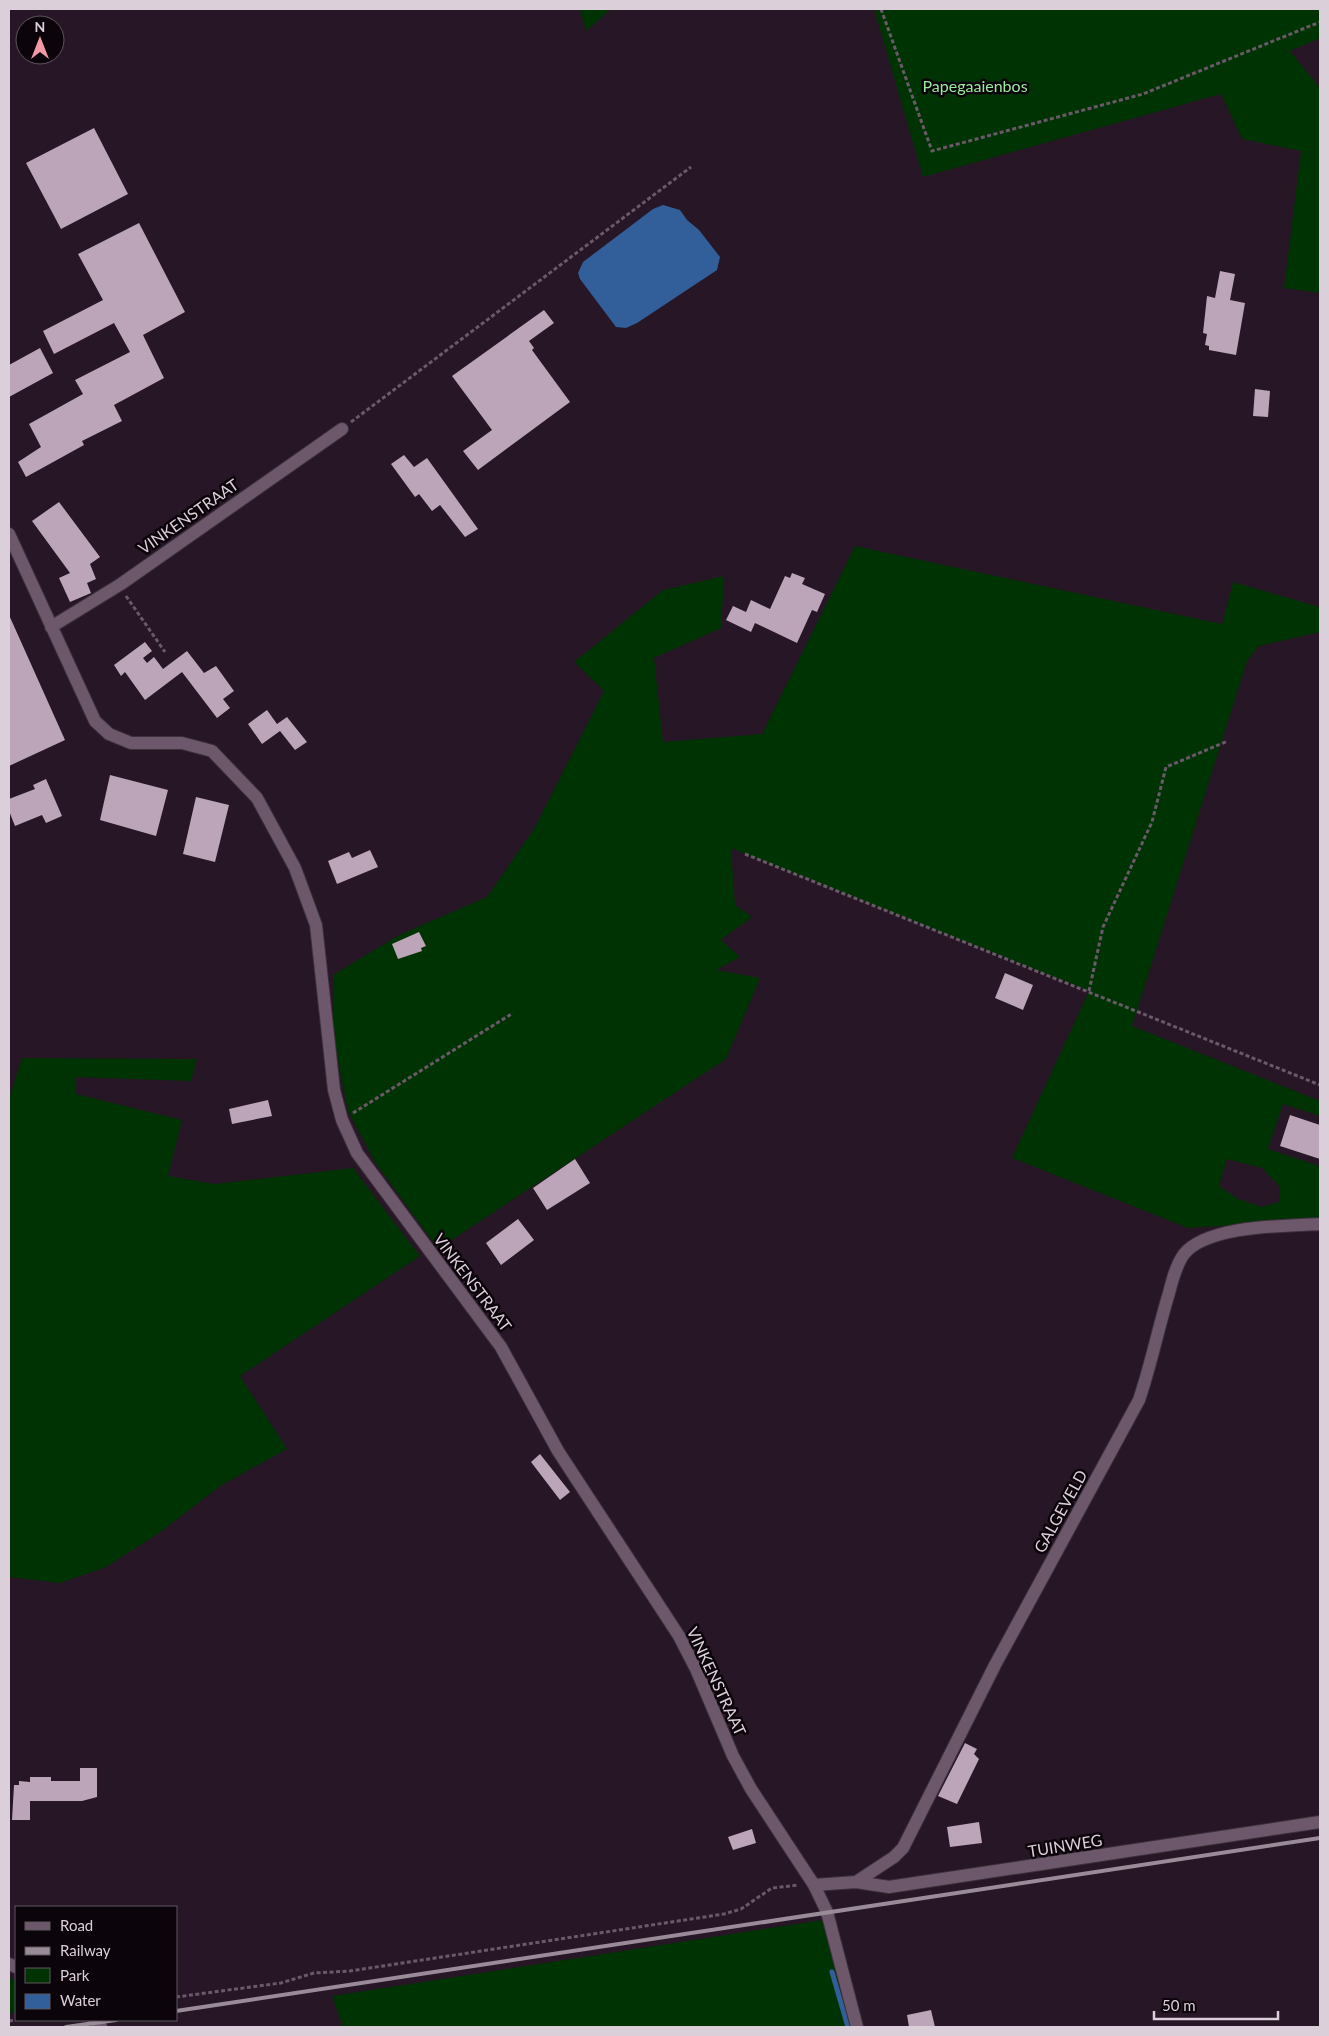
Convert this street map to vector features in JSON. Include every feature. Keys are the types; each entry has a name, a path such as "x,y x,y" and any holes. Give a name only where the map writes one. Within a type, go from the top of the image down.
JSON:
{"street":[{"name":"VINKENSTRAAT","path":"51,626 119,585 342,429"},
{"name":"VINKENSTRAAT","path":"9,534 94,721 109,734 131,743 182,743 212,751 257,798 296,868 316,925 334,1090 342,1120 357,1153 506,1355 558,1451 679,1636 696,1669 733,1756 751,1789 814,1885 827,1912 857,2027"},
{"name":"GALGEVELD","path":"856,1882 894,1857 903,1848 995,1665 1138,1400 1148,1374 1175,1273 1184,1254 1205,1241 1232,1232 1320,1224"},
{"name":"TUINWEG","path":"814,1885 856,1882 889,1886 963,1877 1320,1822"}],"path":[{"path":"881,9 932,151 1143,94 1320,22"},
{"path":"342,429 690,167"},
{"path":"119,585 165,652"},
{"path":"1089,991 1103,927 1152,822 1166,767 1228,741"},
{"path":"745,854 1320,1085"},
{"path":"342,1120 513,1013"},
{"path":"178,1997 280,1983 314,1974 350,1971 724,1914 741,1909 772,1888 814,1885"}],"green space":[{"path":"580,9 611,9 586,31"},
{"name":"Papegaaienbos","path":"874,9 1320,9 1320,38 1290,51 1320,88 1320,293 1284,288 1301,151 1242,139 1221,94 923,177"},
{"path":"855,546 1222,624 1233,582 1320,607 1320,632 1259,646 1247,661 1132,1026 1320,1101 1320,1116 1283,1104 1268,1149 1320,1166 1320,1220 1188,1228 1012,1158 1089,991 731,848 735,905 752,917 721,940 740,957 716,970 760,978 726,1059 438,1249 375,1162 348,1111 334,1041 333,975 399,935 487,897 534,829 604,691 574,662 663,590 724,576 721,628 654,658 663,742 762,734","holes":["1227,1159 1262,1168 1280,1187 1279,1202 1262,1207 1238,1199 1219,1186"]},
{"path":"22,1058 197,1059 191,1081 76,1077 76,1094 182,1120 168,1176 214,1184 353,1168 420,1256 240,1376 287,1449 220,1486 162,1531 106,1567 60,1583 9,1577 9,1099"},
{"path":"822,1920 850,2027 343,2027 332,1996"},
{"path":"9,1978 15,1981 15,2012 9,2013"}],"water":[{"path":"663,205 680,210 687,220 699,230 720,257 717,270 637,323 626,328 616,327 580,279 578,273 583,262 653,209"}],"building":[{"path":"94,128 128,194 61,229 26,163"},
{"path":"139,223 185,312 143,335 164,378 114,405 122,421 82,441 84,445 26,477 18,462 41,447 29,424 83,394 75,380 130,352 114,323 54,354 43,331 103,300 78,254"},
{"path":"1220,271 1235,274 1230,300 1245,303 1236,355 1209,350 1209,346 1205,345 1207,334 1203,333 1207,296 1215,298"},
{"path":"544,310 554,323 529,341 534,348 532,350 570,402 478,470 463,451 492,430 452,376"},
{"path":"40,348 53,373 9,397 9,365"},
{"path":"1255,389 1270,391 1268,417 1253,416"},
{"path":"404,455 414,467 427,458 478,529 465,537 440,505 432,511 419,494 415,497 391,464"},
{"path":"59,502 100,557 90,564 96,579 87,583 91,593 70,602 59,578 70,573 32,521"},
{"path":"792,573 805,578 802,584 825,594 817,612 812,610 797,643 755,623 751,632 726,620 733,606 746,612 751,600 770,609 785,576 790,578"},
{"path":"9,615 65,740 9,766"},
{"path":"145,642 152,651 143,658 147,663 154,657 163,669 187,651 204,673 216,666 234,691 223,699 230,708 217,718 182,672 145,700 125,672 121,676 114,665"},
{"path":"267,710 277,724 287,717 307,742 295,750 280,731 262,744 248,724"},
{"path":"110,775 168,790 156,836 100,820"},
{"path":"46,779 62,816 46,823 42,815 15,826 9,811 9,799 35,789 33,785"},
{"path":"196,797 229,805 215,862 183,854"},
{"path":"370,850 378,867 337,884 328,861 349,852 352,858"},
{"path":"419,932 426,946 421,948 422,951 398,959 392,944"},
{"path":"1005,973 1033,985 1023,1010 995,998"},
{"path":"268,1100 272,1116 232,1124 229,1109"},
{"path":"1290,1115 1320,1125 1320,1159 1280,1146"},
{"path":"575,1159 590,1183 547,1210 533,1188"},
{"path":"518,1219 534,1240 501,1265 486,1243"},
{"path":"540,1454 570,1492 560,1500 531,1462"},
{"path":"965,1743 977,1749 974,1754 979,1759 957,1804 938,1796"},
{"path":"80,1768 97,1768 97,1797 82,1801 30,1801 30,1820 12,1820 14,1785 19,1785 19,1781 30,1782 30,1777 51,1777 51,1781 80,1781"},
{"path":"979,1822 982,1843 950,1847 947,1827"},
{"path":"752,1829 756,1843 733,1850 728,1837"},
{"path":"931,2010 935,2027 909,2027 907,2015"}],"waterway":[{"path":"832,1972 848,2027"}],"railway":[{"path":"178,2011 1320,1838"},
{"path":"66,2027 109,2021"}]}
